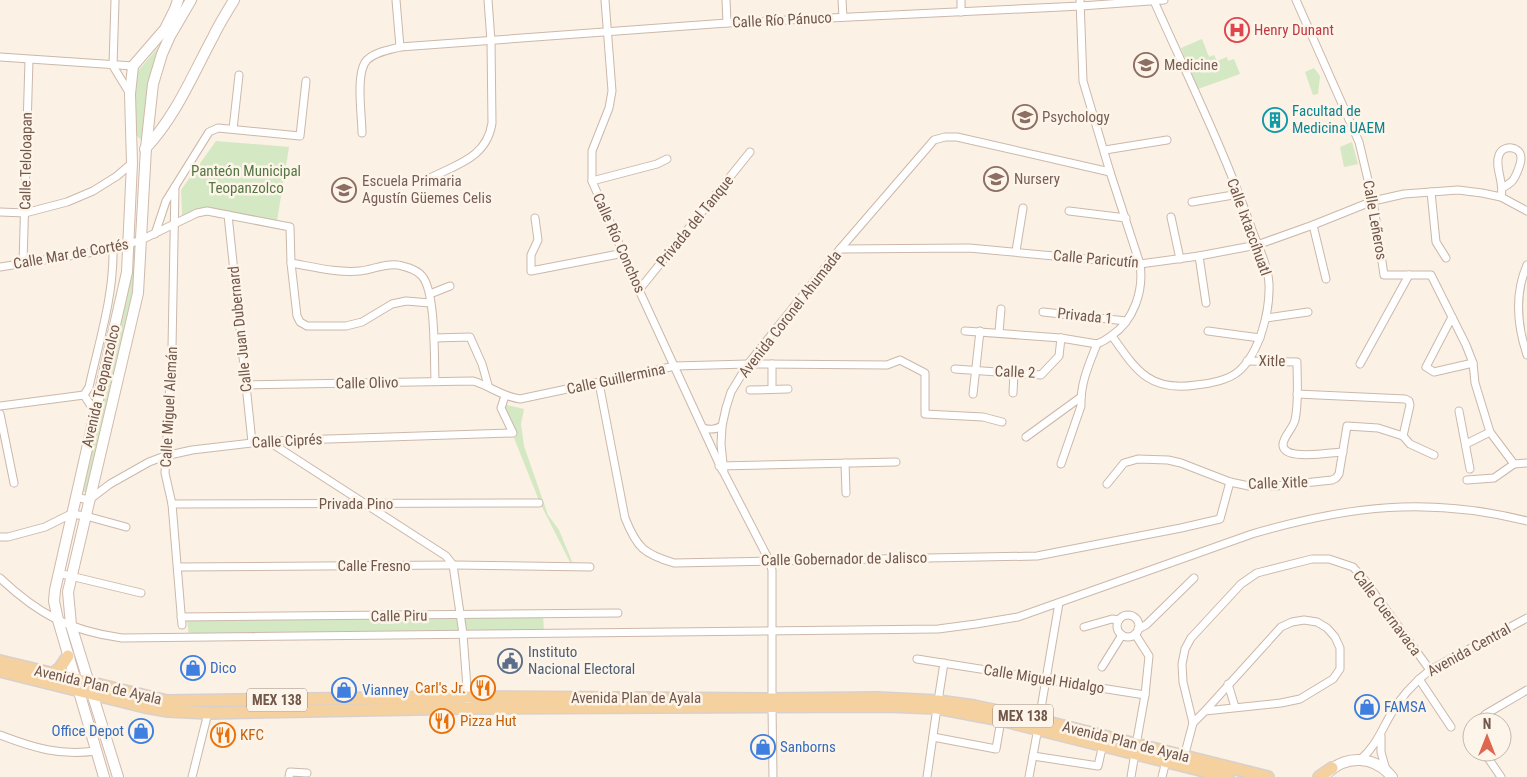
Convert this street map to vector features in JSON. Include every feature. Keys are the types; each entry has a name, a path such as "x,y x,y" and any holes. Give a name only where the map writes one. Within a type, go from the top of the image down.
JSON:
{"main road":[{"path":"132,66 165,29 176,9 178,0"},
{"name":"Avenida Teopanzolco","path":"118,777 71,625 68,592 138,293 146,148 156,71 170,36 191,0"},
{"path":"132,163 160,134 184,95 213,35 234,0"},
{"name":"Avenida Teopanzolco","path":"104,777 68,656 54,601 71,514 124,289 129,244 132,163 130,94 132,66"},
{"path":"52,674 60,668 68,656"},
{"name":"Avenida Plan de Ayala","path":"0,661 52,674 76,684"},
{"name":"Avenida Plan de Ayala","path":"0,671 167,701 772,703 886,706 938,704 974,706 1136,749 1166,761 1228,777"},
{"name":"Avenida Plan de Ayala","path":"90,687 144,707 168,711 208,713 468,702"},
{"name":"Avenida Plan de Ayala","path":"938,704 1001,720 1039,724 1103,744 1184,757 1268,777"},
{"path":"1319,777 1341,762 1351,759 1361,759 1374,763 1389,774"},
{"path":"1323,777 1332,768"}],"street":[{"path":"115,0 113,66 130,94"},
{"path":"396,0 400,47"},
{"path":"430,178 470,158 482,148 490,136 492,123 488,0"},
{"name":"Calle Río Conchos","path":"605,0 612,91 609,108 592,151 592,182 639,290 722,468"},
{"path":"726,0 728,23"},
{"path":"842,0 843,17"},
{"path":"961,0 962,12"},
{"name":"Calle Río Pánuco","path":"362,133 361,68 372,56 400,47 728,23 1164,0"},
{"name":"Calle Leñeros","path":"1296,0 1359,142 1373,202 1384,275 1431,275 1473,363 1475,383 1490,432 1514,464"},
{"name":"Calle Ixtaccíhuatl","path":"1112,336 1138,370 1152,381 1166,386 1183,387 1222,379 1238,372 1247,361 1260,338 1266,318 1269,283 1266,267 1239,194 1154,1"},
{"path":"1061,464 1081,406 1086,371 1098,344 1112,336 1134,310 1140,290 1142,274 1083,81 1080,3"},
{"path":"0,58 132,66"},
{"name":"Calle Teloloapan","path":"24,263 29,60"},
{"path":"233,129 239,75"},
{"path":"156,234 166,201 209,132 218,128 300,136 306,81"},
{"name":"Avenida Coronel Ahumada","path":"773,777 772,570 769,560 722,468 722,426 731,392 748,364 840,249 934,140 945,137 957,137 1110,172"},
{"path":"1105,150 1167,140"},
{"path":"1501,197 1504,188 1512,181 1521,159 1519,153 1514,149 1508,148 1501,151 1498,156 1500,178 1504,188"},
{"name":"Privada del Tanque","path":"639,290 750,152"},
{"path":"592,182 657,164 667,159"},
{"path":"0,212 25,213 67,202 93,191 132,163"},
{"name":"Calle Miguel Alemán","path":"175,187 172,348 165,473 172,504 181,621"},
{"name":"Calle Paricutín","path":"840,249 970,248 1140,264 1199,256 1257,245 1373,202 1404,194 1458,190 1482,193 1501,197 1527,211"},
{"path":"1431,192 1436,242 1446,258"},
{"path":"1192,202 1239,194"},
{"path":"1016,251 1023,208"},
{"name":"Calle Mar de Cortés","path":"0,267 113,249 156,234 197,213 207,211 290,226 291,263"},
{"path":"1069,211 1126,218"},
{"name":"Calle Juan Dubernard","path":"228,216 252,442"},
{"path":"1171,217 1180,259"},
{"path":"535,218 538,240 531,255 531,271 624,253"},
{"path":"1313,225 1326,279"},
{"path":"84,395 89,387 111,287 114,270 113,249"},
{"path":"1199,256 1206,303"},
{"path":"430,303 406,301 392,304 362,322 346,326 307,326 300,322 297,316 291,263 338,271 361,271 388,265 416,270 423,277 430,294 435,381"},
{"path":"1527,265 1520,289 1518,311 1520,333 1527,355"},
{"path":"1360,364 1409,275"},
{"path":"430,294 450,286"},
{"path":"999,332 1001,309"},
{"name":"Privada 1","path":"1043,312 1126,321"},
{"path":"1266,318 1308,312"},
{"path":"1452,317 1426,366 1434,372 1473,363"},
{"path":"965,331 1061,338 1098,344"},
{"path":"1208,331 1260,338"},
{"path":"973,394 980,332"},
{"path":"434,338 470,337 482,364 488,385 505,396"},
{"name":"Calle 2","path":"955,369 1041,375 1059,356 1061,338"},
{"name":"Calle Guillermina","path":"505,396 520,399 675,366 748,364 887,365 900,360 925,374 925,414 983,418 1002,422"},
{"name":"Xitle","path":"1247,361 1297,362"},
{"name":"Calle Xitle","path":"1297,362 1295,418 1292,428 1283,443 1284,448 1297,455 1344,452"},
{"path":"772,364 772,390"},
{"path":"1013,392 1014,374"},
{"name":"Calle Olivo","path":"246,385 435,381 473,381 488,385"},
{"name":"Calle Gobernador de Jalisco","path":"599,383 624,518 632,536 642,549 655,557 674,563 1037,556 1220,520"},
{"path":"750,390 788,389"},
{"path":"1296,394 1405,399 1409,401 1410,405 1403,436 1410,444 1434,455"},
{"path":"84,395 95,412"},
{"path":"0,406 84,395"},
{"name":"Calle Ciprés","path":"89,500 130,472 165,456 192,450 268,441 513,434 501,408 505,396"},
{"path":"1026,437 1081,397"},
{"path":"1458,411 1470,469"},
{"path":"0,414 14,483"},
{"path":"703,428 709,430 722,426"},
{"name":"Calle Xitle","path":"1220,520 1230,482 1249,486 1276,486 1336,478 1339,474 1344,452 1347,426 1378,428 1403,436"},
{"path":"1466,444 1490,432"},
{"path":"268,441 446,556 453,565 460,615 468,702"},
{"path":"1107,484 1124,463 1138,459 1168,460 1181,463 1230,482"},
{"path":"722,468 896,462"},
{"path":"845,463 846,493"},
{"path":"1467,480 1494,478 1514,464 1527,463"},
{"path":"75,497 89,500"},
{"name":"Privada Pino","path":"172,504 540,503"},
{"path":"0,578 19,596 58,620 106,636 122,638 938,629 1018,617 1252,534 1291,523 1345,512 1386,507 1453,507 1481,510 1527,521"},
{"path":"0,537 8,537 45,527 71,514 126,526"},
{"name":"Calle Cuernavaca","path":"1184,757 1193,723 1183,682 1182,664 1184,649 1191,638 1241,584 1257,573 1312,559 1329,559 1353,567 1430,670"},
{"name":"Calle Fresno","path":"178,567 453,565 571,566 590,568"},
{"path":"58,573 141,593"},
{"path":"1122,636 1126,637 1146,624 1194,578"},
{"path":"1029,777 1058,603"},
{"name":"Calle Piru","path":"181,621 618,613"},
{"path":"1084,627 1112,619 1119,620 1126,616 1134,618 1137,621 1137,631 1149,656 1145,695 1131,777"},
{"name":"Avenida Central","path":"1361,759 1373,748 1403,696 1419,679 1430,670 1527,618"},
{"path":"1119,620 1117,628 1122,636"},
{"path":"1193,723 1281,627 1292,622 1304,620 1316,622 1335,637 1340,648 1340,669 1333,679 1300,699 1282,703 1205,711"},
{"path":"1102,667 1122,636"},
{"name":"Calle Miguel Hidalgo","path":"917,659 1145,695"},
{"path":"927,777 944,663"},
{"path":"1419,679 1450,728"},
{"path":"1228,684 1235,707"},
{"path":"1489,712 1527,690"},
{"path":"192,777 208,713"},
{"path":"933,738 996,749 1001,720"},
{"path":"0,735 51,751 76,754 96,751"},
{"path":"1381,735 1382,752 1389,774"},
{"path":"1033,756 1098,766 1103,744"},
{"path":"1162,777 1166,761"},
{"path":"1491,762 1501,777"},
{"path":"289,777 290,772 307,773"}],"green space":[{"path":"1202,39 1209,57 1214,55 1217,61 1227,57 1228,61 1234,59 1240,74 1198,89 1181,48"},
{"path":"161,44 163,45 142,139 140,139 136,135 138,71"},
{"path":"1314,68 1320,76 1318,94 1313,95 1305,72"},
{"name":"Panteón Municipal Teopanzolco","path":"216,141 289,147 277,221 208,211 182,217 181,190"},
{"path":"1352,142 1358,164 1344,167 1340,147"},
{"path":"141,240 140,273 91,494 77,490 129,244"},
{"path":"507,405 524,409 521,424 524,446 548,515 559,530 573,564 572,566 540,503 502,408"},
{"path":"543,614 544,633 189,637 187,617"}],"place":[{"name":"Henry Dunant","path":"1237,30"},
{"name":"Medicine","path":"1146,65"},
{"name":"Psychology","path":"1025,117"},
{"name":"Facultad de Medicina UAEM","path":"1275,120"},
{"name":"Nursery","path":"996,179"},
{"name":"Escuela Primaria Agustín Güemes Celis","path":"344,190"},
{"name":"Instituto Nacional Electoral","path":"510,661"},
{"name":"Dico","path":"193,668"},
{"name":"Carl's Jr.","path":"483,688"},
{"name":"Vianney","path":"344,690"},
{"name":"FAMSA","path":"1367,707"},
{"name":"Pizza Hut","path":"442,721"},
{"name":"Office Depot","path":"141,731"},
{"name":"KFC","path":"223,735"},
{"name":"Sanborns","path":"763,747"}]}
